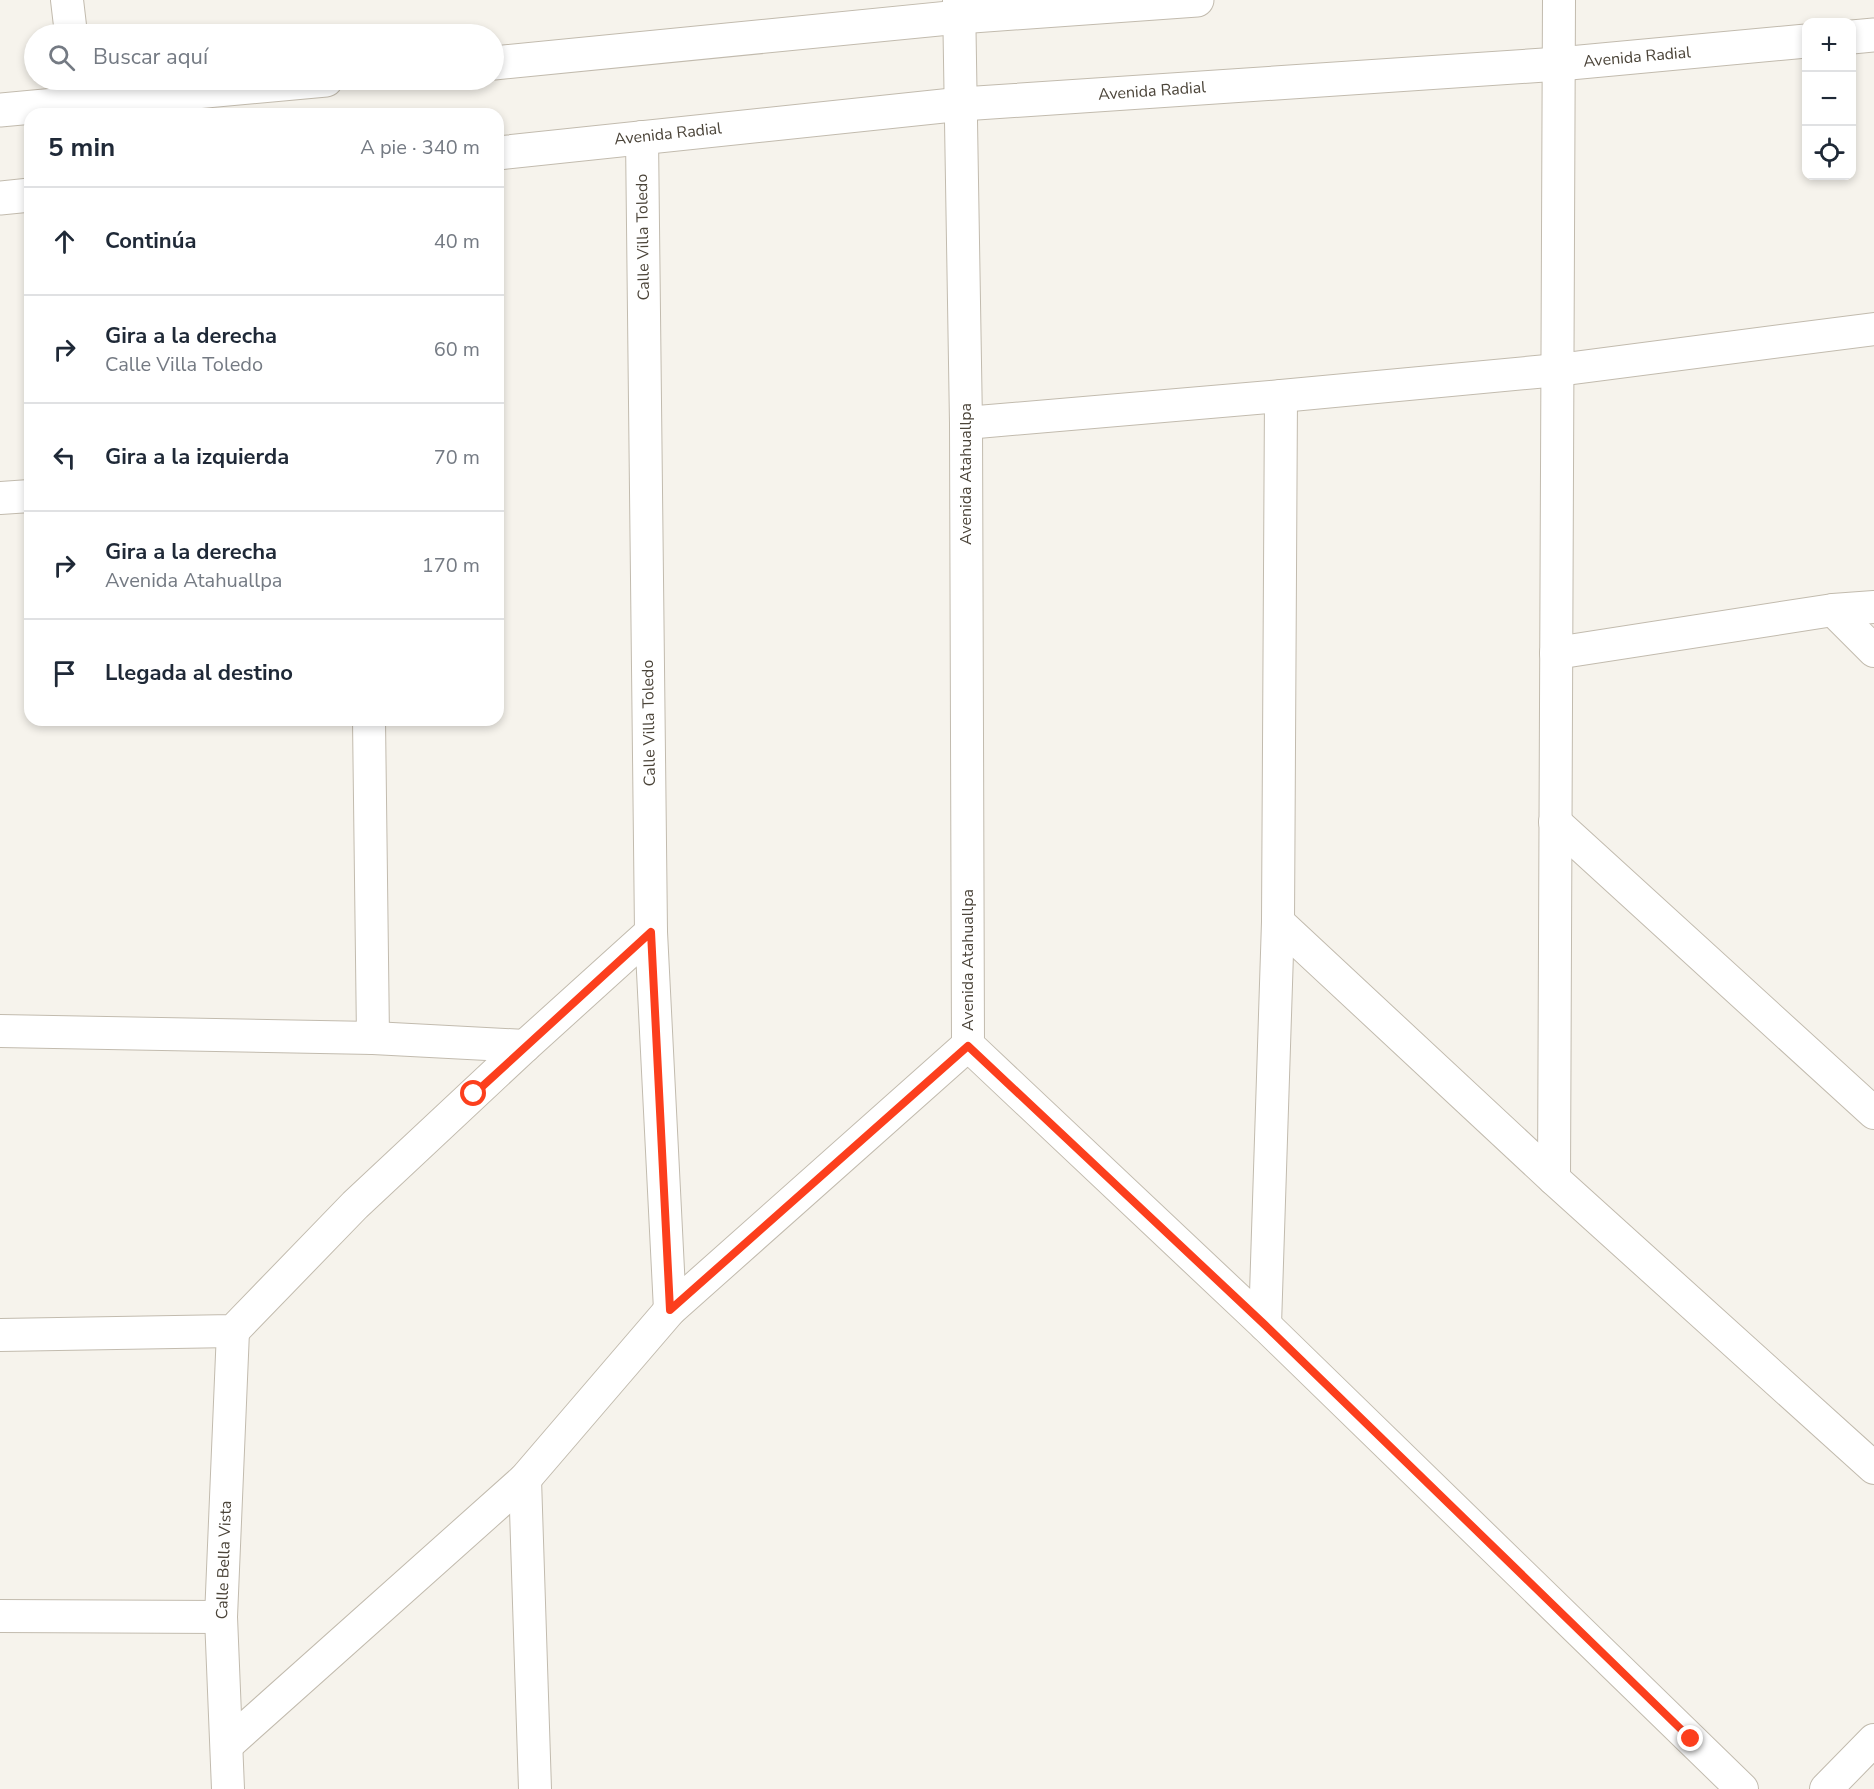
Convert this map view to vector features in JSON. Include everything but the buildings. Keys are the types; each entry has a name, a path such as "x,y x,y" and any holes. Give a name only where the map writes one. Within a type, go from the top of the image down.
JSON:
{"street":[{"path":"67,0 70,24"},
{"path":"504,62 959,8 1197,0"},
{"path":"1554,1179 1560,0"},
{"name":"Avenida Atahuallpa","path":"959,8 966,423 968,1046 1265,1325 1742,1789"},
{"path":"1856,37 1874,35"},
{"name":"Avenida Radial","path":"504,152 962,104 1559,64 1802,41"},
{"path":"0,111 79,92 120,90"},
{"name":"Calle Villa Toledo","path":"642,137 651,932 670,1310"},
{"path":"0,198 24,196"},
{"path":"966,423 1558,370 1874,329"},
{"path":"1265,1325 1278,922 1281,396"},
{"path":"0,498 24,496"},
{"path":"1556,653 1833,610 1874,607"},
{"path":"1833,610 1874,651"},
{"path":"369,726 373,1038"},
{"path":"1555,822 1874,1113"},
{"path":"1278,922 1554,1179 1874,1468"},
{"path":"0,1335 233,1332 355,1205 651,932"},
{"path":"0,1031 373,1038 525,1046"},
{"path":"227,1745 525,1479 670,1310 968,1046"},
{"name":"Calle Bella Vista","path":"228,1789 221,1617 233,1332"},
{"path":"525,1479 535,1789"},
{"path":"0,1616 221,1617"},
{"path":"1826,1789 1874,1740"}],"route":[{"path":"474,1094 651,932 670,1310 968,1046 1265,1325 1691,1739"}]}
